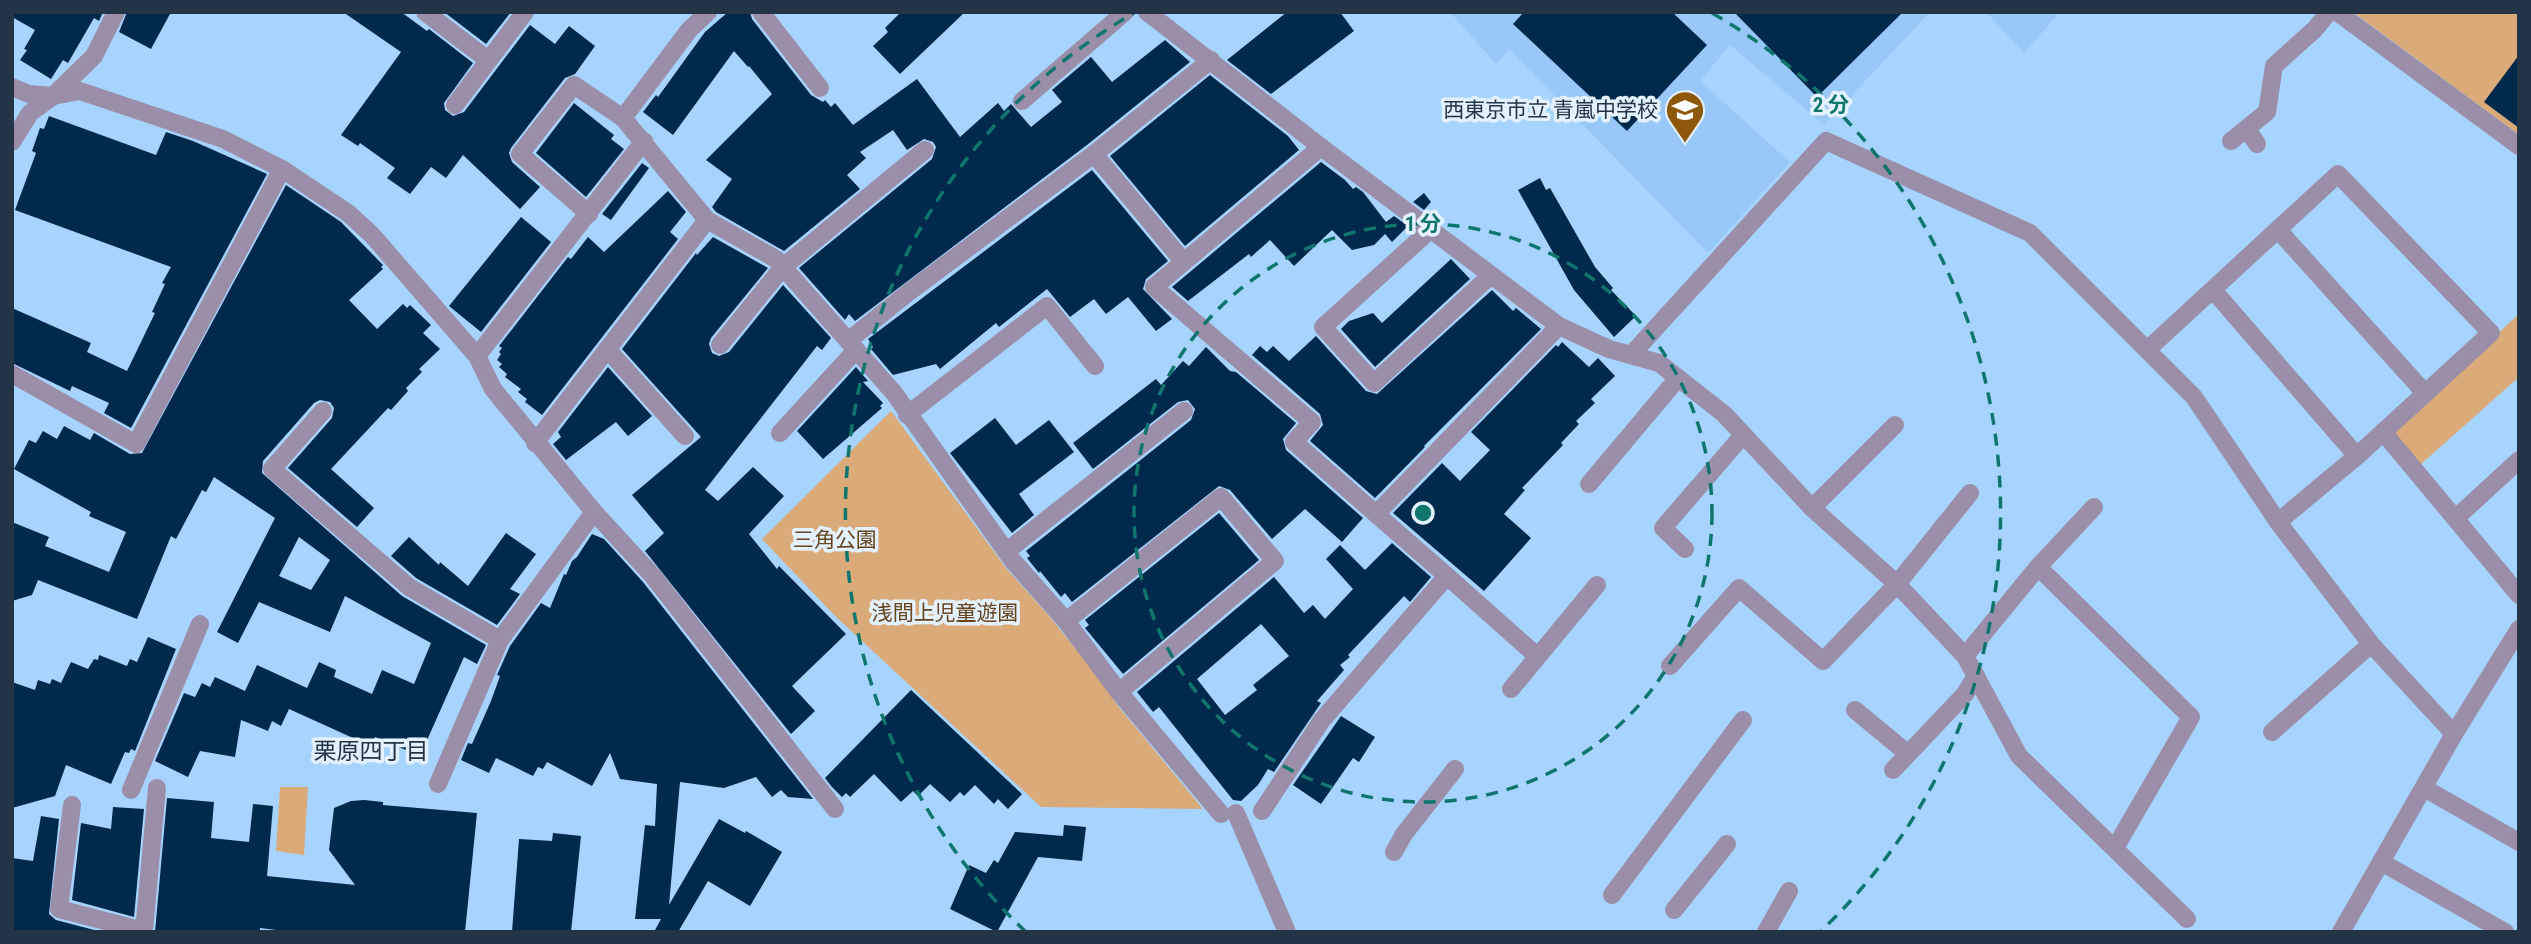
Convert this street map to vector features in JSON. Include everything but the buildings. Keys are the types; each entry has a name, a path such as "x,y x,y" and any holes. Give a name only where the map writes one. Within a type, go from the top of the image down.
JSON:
{"street":[{"path":"12,142 30,113 53,96 93,56 116,12"},
{"path":"425,12 488,60"},
{"path":"455,105 525,12"},
{"path":"624,118 689,30 708,12"},
{"path":"761,12 820,88"},
{"path":"1022,102 1125,12"},
{"path":"1147,12 1559,326 1609,349 1659,363 1724,414 1812,508 1898,584 1965,656 2019,756 2188,919"},
{"path":"2231,141 2252,136 2267,112 2274,66 2315,29 2329,12"},
{"path":"2337,12 2519,146"},
{"path":"780,433 852,345 909,292 1094,154 1211,60"},
{"path":"589,214 520,154 574,85 624,118 707,220 776,259 894,393 907,415 1007,551 1066,621 1119,692 1229,814 1287,932"},
{"path":"12,87 29,94 53,96 80,91 223,139 282,169 348,213 372,235 477,356 493,388 536,443 652,575 835,809"},
{"path":"477,356 644,141"},
{"path":"1631,355 1826,141 2030,233 2193,397 2278,522 2371,644 2455,734"},
{"path":"1321,147 1154,287 1312,422 1294,442 1537,656"},
{"path":"720,345 783,267 925,150"},
{"path":"1094,154 1183,261"},
{"path":"12,374 136,444 282,169"},
{"path":"2147,350 2338,174 2491,333 2357,456 2278,522"},
{"path":"536,443 707,220"},
{"path":"1430,230 1323,327 1374,383 1490,276"},
{"path":"2278,231 2425,393"},
{"path":"2213,290 2357,456"},
{"path":"907,415 1047,306 1095,366"},
{"path":"1376,514 1559,326"},
{"path":"607,349 685,436"},
{"path":"1589,484 1678,378"},
{"path":"323,411 272,469 409,587 500,640"},
{"path":"1007,551 1184,411"},
{"path":"1812,508 1895,425"},
{"path":"2383,432 2519,595"},
{"path":"1685,549 1663,528 1743,435"},
{"path":"2456,518 2519,460"},
{"path":"1670,666 1740,588 1823,661 1898,584 1970,493"},
{"path":"1066,621 1221,497 1275,561 1119,692"},
{"path":"1965,656 2038,567 2094,507"},
{"path":"438,784 500,640 594,512"},
{"path":"2038,567 2190,717 2115,848"},
{"path":"1262,811 1322,720 1447,576"},
{"path":"1511,689 1598,585"},
{"path":"131,790 200,624"},
{"path":"2341,932 2519,629"},
{"path":"2272,732 2371,644"},
{"path":"1893,770 1965,694 1976,676"},
{"path":"1855,710 1907,753"},
{"path":"1612,895 1744,720"},
{"path":"1394,852 1404,834 1455,769"},
{"path":"72,805 59,909 144,931 157,788"},
{"path":"2424,788 2519,842"},
{"path":"1674,910 1727,844"},
{"path":"2381,862 2505,932"},
{"path":"1766,932 1789,891"}],"shaded area":[{"name":"西東京市立 青嵐中学校","path":"1450,12 1930,12 1824,125 1730,45 1700,81 1790,162 1708,253 1509,49 1496,64"},
{"path":"1986,12 2060,12 2024,53"}],"green space":[{"path":"2353,12 2519,12 2519,135"},
{"path":"2519,314 2519,377 2420,465 2392,432"},
{"name":"浅間上児童遊園","path":"891,411 1006,568 1050,617 1118,706 1203,809 1041,807 835,616 762,539"},
{"path":"280,787 308,787 304,855 276,851"}],"place":[{"name":"西東京市立 青嵐中学校","path":"1685,144"}],"district":[{"name":"栗原四丁目","path":"371,751"}],"park label":[{"name":"三角公園","path":"835,540"}]}
